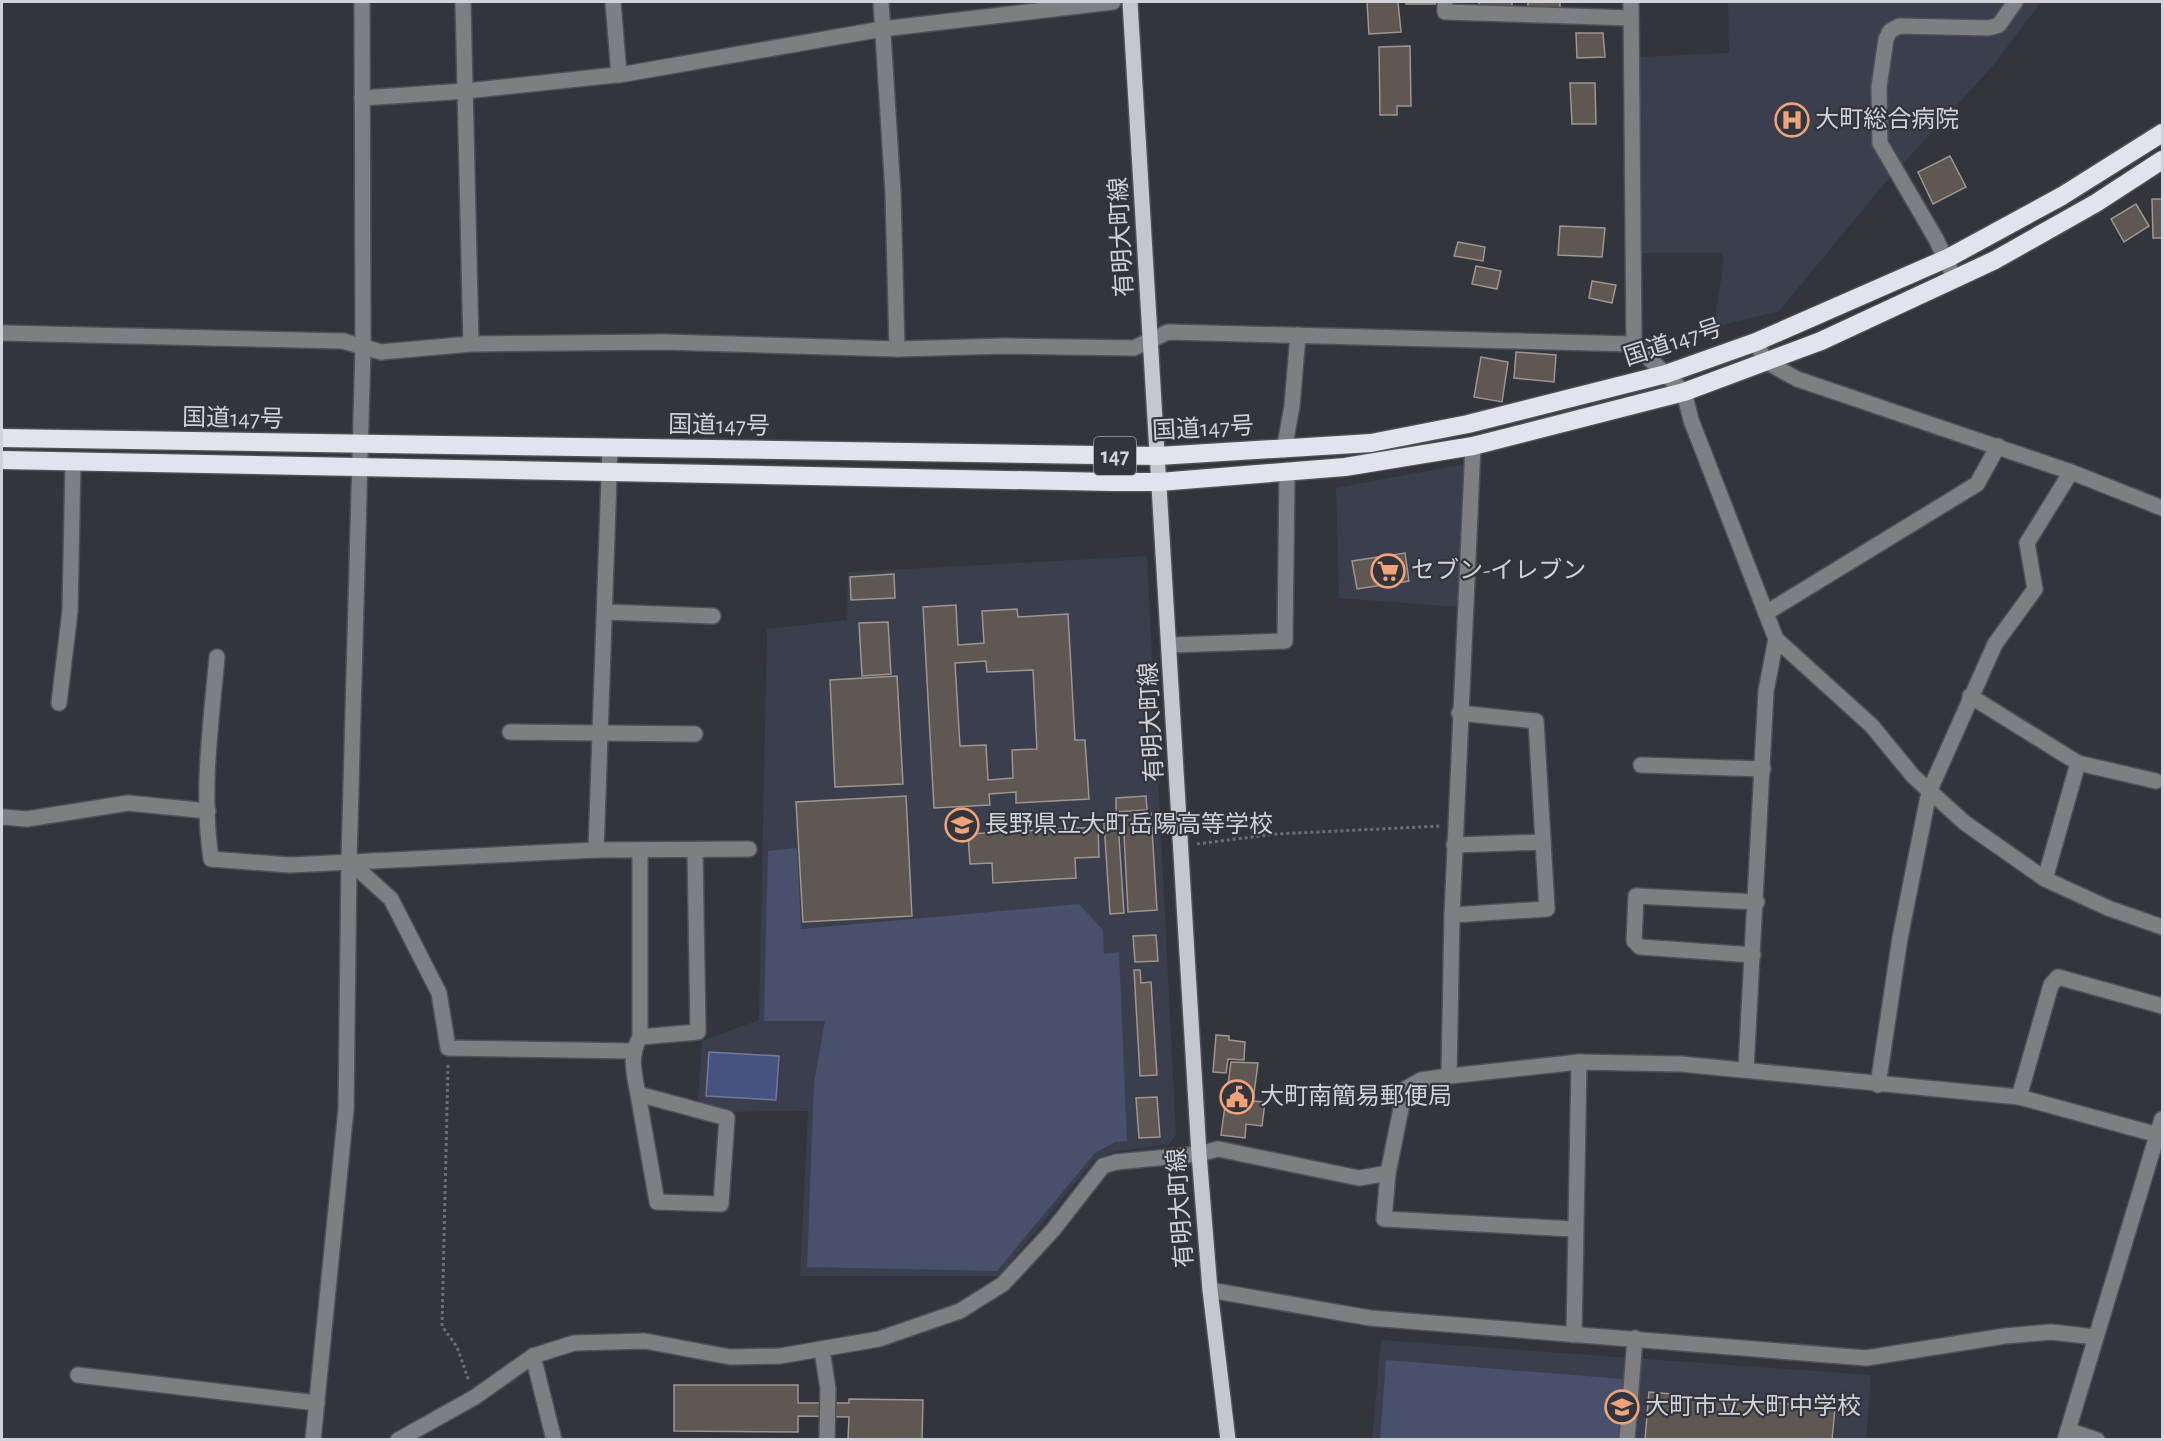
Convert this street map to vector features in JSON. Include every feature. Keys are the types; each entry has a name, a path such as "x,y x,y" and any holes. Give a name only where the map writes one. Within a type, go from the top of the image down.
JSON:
{"highway":[{"name":"国道147号","path":"2,438 1158,456 1371,443 1468,424 1666,374 1756,342 1946,259 2062,196 2163,134"},
{"name":"国道147号","path":"2,460 1160,482 1345,467 1473,446 1684,392 1821,342 1955,279 2096,203 2163,160"}],"main road":[{"name":"有明大町線","path":"1130,2 1199,1154 1210,1290 1228,1440"}],"street":[{"path":"313,1440 346,1109 349,861 363,346 362,2"},
{"path":"463,2 471,344"},
{"path":"613,2 619,75"},
{"path":"881,2 893,193 897,349"},
{"path":"362,98 466,91 619,75 882,29 1113,2"},
{"path":"1445,2 1445,12 1631,18"},
{"path":"1631,2 1634,344"},
{"path":"1955,279 1880,143 1879,87 1886,39 1890,31 1899,26 1989,28 1999,25 2015,2"},
{"path":"2,333 343,341 381,352 471,344 665,342 897,349 1006,346 1134,348 1168,332 1634,344 1684,392 1691,420 1776,639 1872,726 1929,792 1965,823 2045,879 2108,908 2163,927"},
{"path":"1284,450 1292,406 1298,335"},
{"path":"1756,342 1765,361 1797,379 1998,446 2163,508"},
{"path":"1449,1076 1459,713 1473,446"},
{"path":"1766,613 1977,484 1998,446"},
{"path":"596,850 610,448"},
{"path":"58,703 70,611 73,462"},
{"path":"1878,1085 1900,938 1929,792 1995,644 2035,589 2027,543 2071,472"},
{"path":"1170,645 1286,641 1287,473"},
{"path":"605,612 713,616"},
{"path":"1746,1069 1754,955 1766,690 1776,639"},
{"path":"217,657 208,757 211,859 290,865 596,850 749,849"},
{"path":"1970,696 2078,763 2156,781"},
{"path":"1452,915 1547,909 1536,721 1459,713"},
{"path":"510,732 695,734"},
{"path":"2045,879 2078,763"},
{"path":"1641,765 1763,769"},
{"path":"2,817 27,819 128,803 208,811"},
{"path":"1454,845 1543,842"},
{"path":"638,1094 728,1118 721,1204 657,1202 638,1094 632,1051 640,1037 640,850"},
{"path":"640,1037 698,1032 695,850"},
{"path":"349,861 391,899 439,993 448,1048 632,1051"},
{"path":"1754,955 1640,947 1634,941 1634,930 1636,896 1756,902"},
{"path":"2019,1097 2051,985 2058,977 2163,1006"},
{"path":"1574,1335 1574,1229 1579,1062"},
{"path":"1574,1229 1383,1220 1388,1173 1405,1089 1421,1080 1449,1076 1579,1062 1638,1062 1746,1069 1878,1085 2019,1097 2160,1135"},
{"path":"2097,1440 2067,1435 2163,1119"},
{"path":"398,1440 475,1396 533,1356 574,1343 645,1341 730,1357 780,1356 879,1339 960,1311 1003,1284 1053,1230 1103,1166 1116,1162 1199,1154 1218,1149 1359,1178 1388,1173"},
{"path":"1210,1290 1370,1318 1866,1358 2016,1335 2051,1332 2096,1337"},
{"path":"1627,1440 1635,1338"},
{"path":"822,1350 828,1389 827,1440"},
{"path":"533,1356 554,1440"},
{"path":"78,1375 317,1403"}],"path":[{"path":"1182,846 1276,834 1455,825"},
{"path":"448,1048 442,1326 457,1347 475,1396"}],"shaded area":[{"name":"大町総合病院","path":"1728,2 2041,2 1992,67 1885,183 1779,311 1714,327 1724,258 1720,253 1640,253 1639,57 1729,53"},
{"path":"1464,464 1458,607 1339,598 1336,488"},
{"name":"長野県立大町岳陽高等学校","path":"1147,556 1176,1135 1169,1144 1114,1152 1093,1161 999,1276 800,1276 808,1111 723,1112 698,1101 702,1041 759,1020 767,629 847,620 848,572"},
{"path":"797,848 801,929 1079,904 1103,930 1104,954 1119,952 1127,1141 1115,1142 1095,1153 997,1271 807,1267 814,1083 825,1021 764,1021 768,851"},
{"path":"709,1052 779,1056 776,1100 706,1096"},
{"name":"大町市立大町中学校","path":"1381,1340 1871,1375 1866,1439 1372,1440"},
{"path":"1386,1360 1623,1379 1618,1439 1380,1439"}],"building":[{"path":"1367,2 1398,2 1401,32 1369,34"},
{"path":"1406,2 1441,2 1441,4 1406,4"},
{"path":"1479,2 1512,2 1512,9 1479,9"},
{"path":"1528,2 1560,2 1560,8 1528,7"},
{"path":"1576,33 1603,33 1605,57 1577,58"},
{"path":"1410,46 1411,106 1397,106 1397,115 1380,115 1379,47"},
{"path":"1570,83 1595,83 1596,124 1572,124"},
{"path":"1950,156 1966,187 1933,204 1918,172"},
{"path":"2152,199 2162,199 2162,238 2153,238"},
{"path":"2136,204 2149,226 2124,242 2111,219"},
{"path":"1560,226 1605,228 1602,257 1558,255"},
{"path":"1458,242 1485,247 1483,261 1454,256"},
{"path":"1476,266 1501,271 1497,289 1472,284"},
{"path":"1592,281 1616,285 1612,303 1589,298"},
{"path":"1516,352 1556,355 1554,382 1514,378"},
{"path":"1481,357 1508,362 1502,402 1474,397"},
{"path":"1405,553 1409,581 1357,589 1352,561"},
{"path":"894,574 895,598 851,600 850,577"},
{"path":"956,605 958,645 984,643 982,611 1017,609 1018,617 1068,614 1075,740 1085,740 1089,799 1016,803 1016,792 989,794 990,805 934,808 923,607","holes":["986,661 987,672 1033,670 1037,749 1012,750 1013,778 988,780 986,745 960,746 955,663"]},
{"path":"888,622 891,674 862,676 859,623"},
{"path":"897,676 903,784 835,787 830,680"},
{"path":"906,796 912,916 803,922 796,802"},
{"path":"1146,796 1147,810 1116,812 1116,798"},
{"path":"1151,813 1157,910 1128,912 1123,815"},
{"path":"1118,822 1124,913 1110,914 1104,823"},
{"path":"1098,827 1099,857 1075,858 1076,878 993,883 992,863 970,864 968,834"},
{"path":"1156,935 1158,961 1135,962 1133,936"},
{"path":"1134,970 1140,970 1141,983 1151,982 1157,1075 1140,1076"},
{"path":"1216,1035 1229,1036 1229,1040 1245,1042 1244,1060 1228,1059 1226,1073 1213,1072"},
{"path":"1231,1062 1258,1063 1253,1101 1265,1102 1262,1126 1246,1124 1245,1138 1221,1135"},
{"path":"1157,1097 1160,1137 1139,1138 1136,1098"},
{"path":"674,1385 798,1385 798,1403 849,1403 849,1399 923,1400 922,1440 848,1440 849,1417 798,1416 798,1432 674,1431"},
{"path":"1649,1392 1835,1408 1832,1440 1645,1440"}],"place":[{"name":"大町総合病院","path":"1792,120"},
{"name":"セブン-イレブン","path":"1388,571"},
{"name":"長野県立大町岳陽高等学校","path":"962,825"},
{"name":"大町南簡易郵便局","path":"1237,1097"},
{"name":"大町市立大町中学校","path":"1622,1407"}]}
